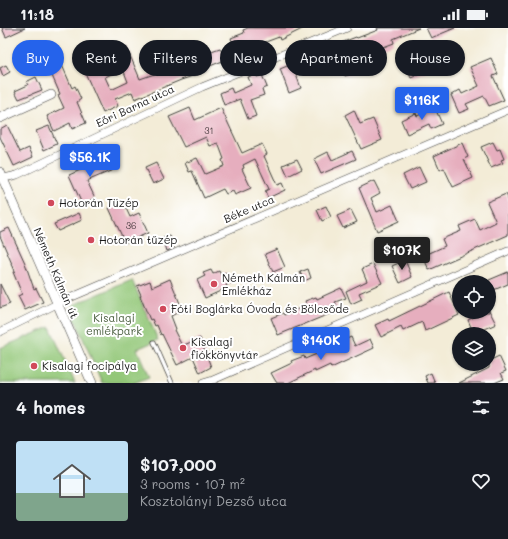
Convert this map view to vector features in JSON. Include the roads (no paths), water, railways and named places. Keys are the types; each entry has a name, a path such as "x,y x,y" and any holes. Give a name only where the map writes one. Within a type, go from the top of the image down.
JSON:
{"street":[{"name":"Eőri Barna utca","path":"1,176 17,175 202,87 347,28"},
{"path":"0,118 51,95"},
{"name":"Béke utca","path":"0,332 57,304 508,110"},
{"name":"Németh Kálmán út","path":"1,176 92,383"},
{"path":"202,383 220,377 508,251"}],"lane":[{"path":"154,342 172,383"}],"place":[{"name":"Hotorán Tüzép","path":"51,203"},
{"name":"Hotorán tűzép","path":"91,240"},
{"name":"Németh Kálmán Emlékház","path":"214,284"},
{"name":"Fóti Boglárka Óvoda és Bölcsőde","path":"163,309"},
{"name":"Kisalagi fiókkönyvtár","path":"183,348"},
{"name":"Kisalagi focipálya","path":"34,366"}],"park label":[{"name":"Kisalagi emlékpark","path":"114,324"}]}
